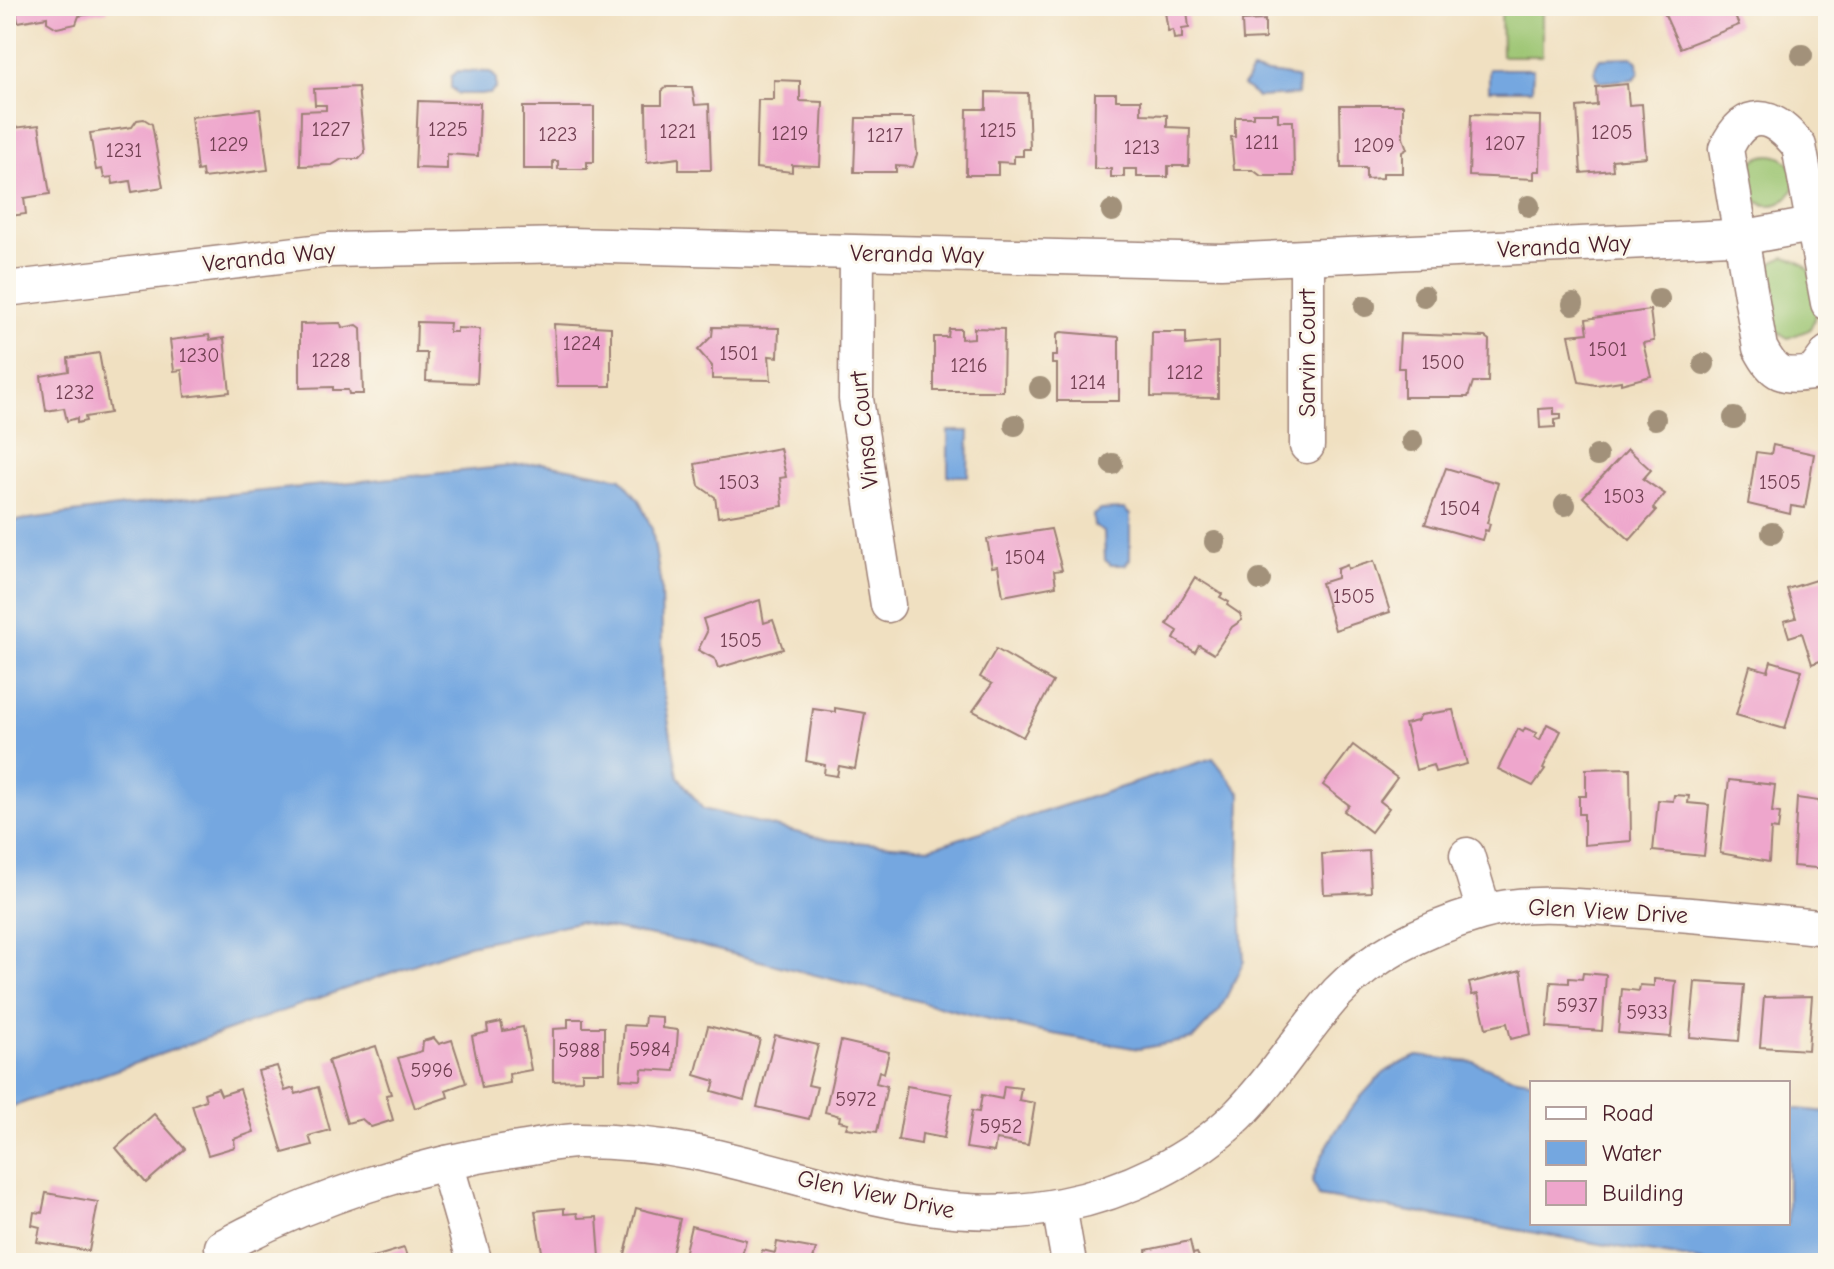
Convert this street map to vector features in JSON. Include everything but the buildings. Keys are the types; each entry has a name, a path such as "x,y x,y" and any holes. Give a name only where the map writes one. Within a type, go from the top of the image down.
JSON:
{"street":[{"path":"1828,303 1821,223 1799,146 1785,128 1773,120 1753,119 1735,129 1726,149 1738,237 1760,348 1770,366 1788,376 1813,373 1828,353"},
{"name":"Veranda Way","path":"6,289 330,250 568,245 1178,261 1307,259 1738,237 1821,223"},
{"name":"Vinsa Court","path":"857,253 856,399 888,605"},
{"name":"Sarvin Court","path":"1307,259 1307,446"},
{"path":"1467,855 1484,911"},
{"name":"Glen View Drive","path":"222,1247 359,1189 446,1163 576,1141 635,1144 693,1152 909,1205 960,1212 1014,1212 1059,1206 1099,1196 1140,1180 1190,1152 1236,1117 1350,981 1389,952 1432,929 1484,911 1535,903 1828,928"},
{"path":"446,1163 475,1263"},
{"path":"1059,1206 1069,1263"}],"green space":[{"path":"1501,6 1542,6 1542,56 1502,56"},
{"path":"1770,155 1787,163 1795,180 1787,197 1770,205 1753,197 1745,180 1753,163"},
{"path":"1784,257 1807,268 1816,299 1809,330 1788,338 1772,329 1762,278 1773,262"}],"water":[{"path":"1633,57 1638,62 1639,73 1634,79 1601,82 1596,76 1595,68 1600,58"},
{"path":"1489,69 1533,69 1532,90 1489,90"},
{"path":"458,71 490,72 496,78 496,88 490,94 458,94 451,88 451,77"},
{"path":"1252,71 1298,79 1297,95 1257,97 1243,86"},
{"path":"948,431 969,431 968,476 948,476"},
{"path":"542,463 621,478 639,500 652,529 661,586 663,690 678,776 703,809 828,840 930,848 1213,758 1241,794 1239,873 1244,961 1220,1010 1193,1039 1139,1049 1036,1031 689,943 578,922 469,945 6,1109 6,522 162,501"},
{"path":"1124,509 1130,515 1130,559 1125,565 1111,565 1105,560 1104,532 1094,526 1093,515 1100,510"},
{"path":"1417,1056 1474,1062 1511,1077 1536,1081 1530,1081 1530,1225 1790,1225 1790,1108 1828,1112 1828,1263 1712,1263 1318,1196 1312,1182 1341,1123 1384,1073"}]}
